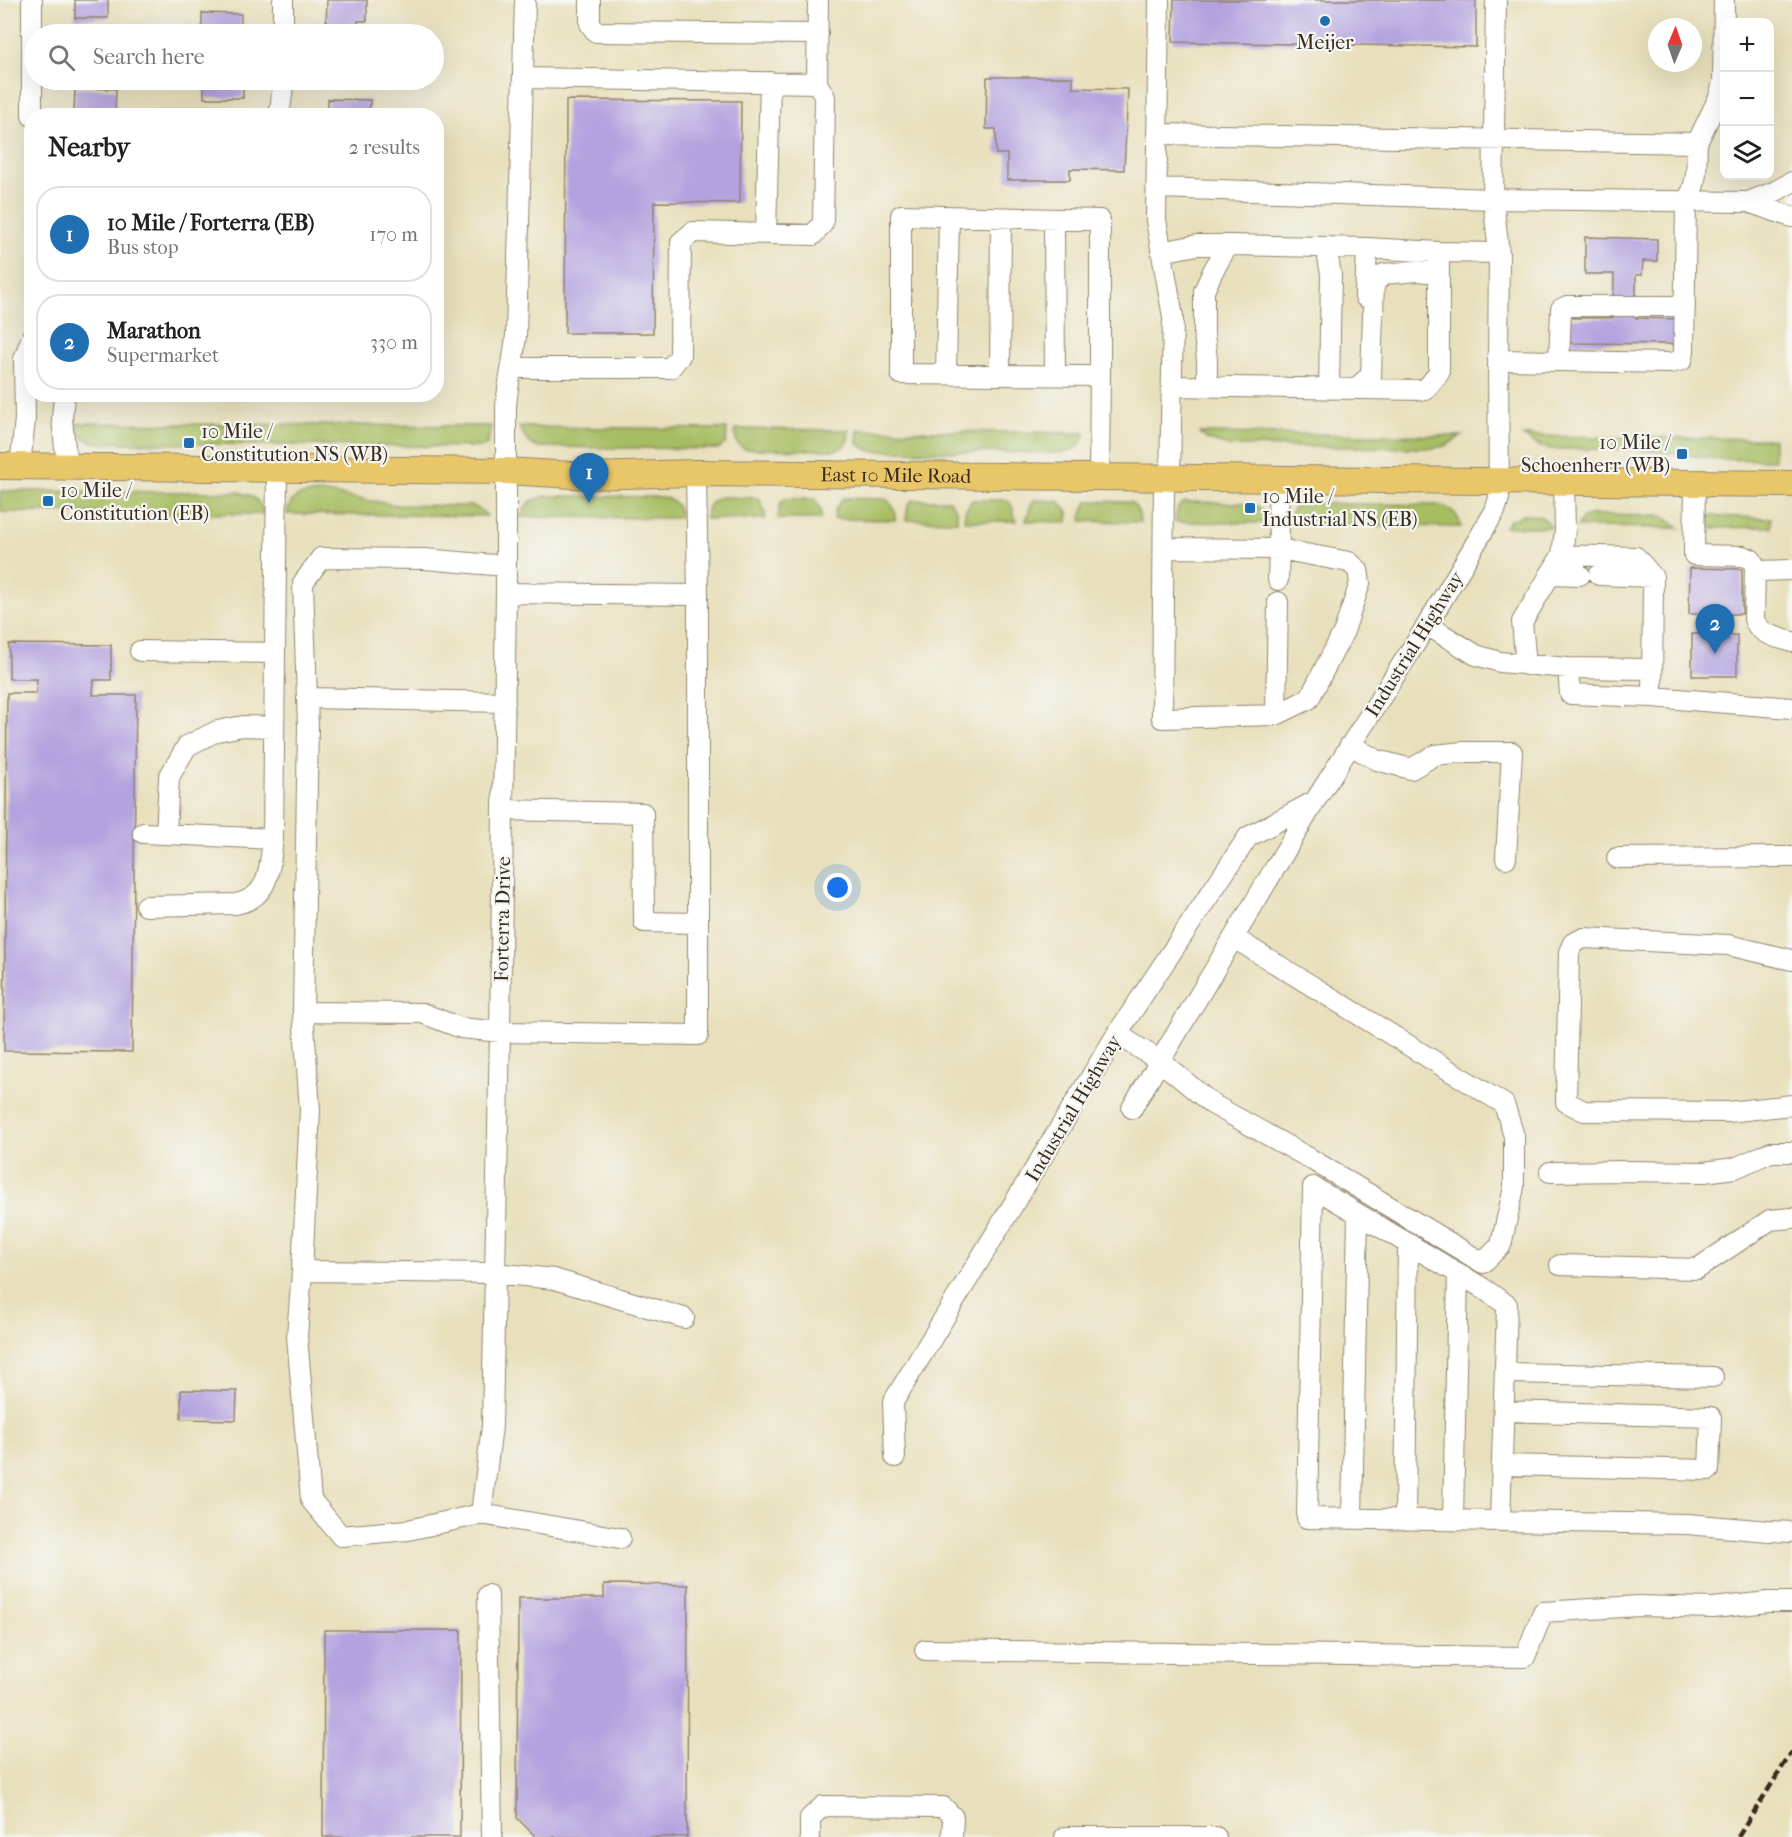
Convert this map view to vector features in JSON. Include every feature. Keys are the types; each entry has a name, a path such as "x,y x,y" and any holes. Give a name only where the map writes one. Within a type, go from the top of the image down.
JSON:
{"main road":[{"name":"East 10 Mile Road","path":"10,466 506,471 590,476 696,473 1792,484"}],"street":[{"path":"32,0 32,24"},
{"path":"283,0 283,24"},
{"name":"Forterra Drive","path":"481,1514 492,1426 501,1032 506,406 516,335 525,0"},
{"path":"590,0 590,24 596,32 818,34"},
{"path":"512,368 670,368 680,356 681,242 693,232 813,235 823,223 825,97 817,83 818,0"},
{"path":"1159,0 1156,220 1173,317 1164,548 1162,717 1276,715 1309,699 1344,631 1360,582 1358,570 1349,562 1279,549 1164,548"},
{"name":"Industrial Highway","path":"1132,1108 1315,801 1427,625 1495,511 1499,498 1499,253 1493,199 1496,0"},
{"path":"1498,360 1671,363 1682,360 1686,201 1692,194 1694,186 1697,143 1719,97 1723,82 1724,0"},
{"path":"523,78 817,83"},
{"path":"766,234 770,82"},
{"path":"32,90 32,108"},
{"path":"280,108 282,90"},
{"path":"1157,134 1697,143"},
{"path":"1748,202 1776,192 1792,182"},
{"path":"1157,188 1356,196 1748,202 1792,217"},
{"path":"1099,477 1100,376 1100,220 901,215 901,374 1100,376"},
{"path":"946,374 949,216"},
{"path":"1000,375 1001,218"},
{"path":"1054,219 1055,375"},
{"path":"1161,252 1197,245 1228,245 1499,253"},
{"path":"1207,387 1204,291 1228,245"},
{"path":"1326,247 1331,274 1329,389"},
{"path":"1362,386 1367,248"},
{"path":"1172,386 1329,389 1362,386 1425,390 1439,374 1439,252"},
{"path":"1362,386 1371,376 1374,283 1384,274 1417,271 1439,273"},
{"path":"1560,361 1561,309 1567,306 1685,306"},
{"path":"10,466 25,419 25,402"},
{"path":"63,402 62,419 67,466"},
{"path":"146,906 236,904 247,902 264,887 273,839 277,469"},
{"path":"303,1012 422,1013 461,1028 501,1032 698,1035 696,473"},
{"path":"1278,480 1278,580"},
{"path":"1526,665 1522,622 1562,555 1565,530 1564,482"},
{"path":"1695,484 1694,555 1743,556 1751,559 1755,566 1754,619 1756,626 1762,632 1792,642"},
{"path":"1562,555 1636,558 1653,577 1652,697"},
{"path":"505,566 425,559 321,558 303,583 307,698 303,1012 310,1110 297,1336 311,1500 341,1536 408,1530 481,1514 620,1538"},
{"path":"1755,571 1792,570"},
{"path":"1551,573 1653,577"},
{"path":"506,593 698,595"},
{"path":"1276,715 1278,602"},
{"path":"1427,625 1476,655 1500,662 1568,668 1652,669"},
{"path":"140,651 275,653"},
{"path":"1568,668 1570,694 1652,697 1792,708"},
{"path":"307,698 504,702"},
{"path":"166,834 169,777 187,746 217,731 243,726 274,727"},
{"path":"1350,745 1377,760 1411,769 1436,755 1462,752 1512,752 1506,858"},
{"name":"Industrial Highway","path":"895,1457 893,1402 1117,1034 1248,837 1315,801"},
{"path":"503,810 643,813 644,922 698,923"},
{"path":"143,833 273,839"},
{"path":"1617,858 1792,857"},
{"path":"1117,1034 1160,1061 1212,1104 1309,1158 1483,1263 1501,1245 1514,1187 1514,1136 1504,1104 1234,938"},
{"path":"1792,960 1728,945 1584,938 1572,943 1569,952 1566,1102 1584,1111 1728,1112 1792,1105"},
{"path":"1550,1172 1704,1172 1735,1168 1771,1152 1792,1152"},
{"path":"1500,1521 1507,1305 1458,1273 1313,1187 1307,1518 1687,1524 1792,1532"},
{"path":"1352,1519 1358,1214"},
{"path":"1560,1265 1697,1269 1770,1220 1792,1218"},
{"path":"1405,1520 1408,1244"},
{"path":"302,1271 495,1273 555,1279 684,1318"},
{"path":"1453,1520 1458,1273"},
{"path":"1505,1373 1713,1377"},
{"path":"1502,1465 1709,1470 1710,1416 1504,1411"},
{"path":"488,1595 492,1837"},
{"path":"925,1650 1525,1657 1543,1612 1638,1606 1713,1608 1768,1602 1792,1602"},
{"path":"810,1837 810,1818 823,1806 943,1807 953,1817 952,1837"},
{"path":"1065,1837 1216,1837"}],"green space":[{"path":"72,423 491,426 488,443 483,447 98,443 82,436"},
{"path":"519,427 727,429 726,443 718,449 535,447 527,441"},
{"path":"735,429 849,430 846,443 835,450 745,449 736,441"},
{"path":"858,430 1085,433 1077,447 1061,453 871,451 860,446 857,441"},
{"path":"1199,433 1462,436 1445,446 1434,448 1229,446 1208,440"},
{"path":"1523,436 1774,439 1774,460 1720,459 1636,449 1552,449 1541,447"},
{"path":"0,491 238,492 255,498 264,514 0,512"},
{"path":"326,493 396,505 473,506 487,516 287,514 292,501 301,495"},
{"path":"545,496 662,497 675,504 680,518 520,517 529,502"},
{"path":"722,497 759,498 765,511 765,519 706,519 710,505 714,500"},
{"path":"843,498 886,499 894,508 895,520 834,519 835,510"},
{"path":"784,499 815,499 821,511 821,519 778,519 780,504"},
{"path":"912,500 949,500 957,511 957,521 906,520 908,505"},
{"path":"972,500 1007,500 1012,506 1016,521 964,521 965,511"},
{"path":"1034,500 1059,501 1068,512 1068,522 1026,521"},
{"path":"1088,501 1131,502 1138,511 1140,522 1081,521"},
{"path":"1185,502 1252,504 1261,509 1267,523 1176,522 1177,510"},
{"path":"1303,503 1436,505 1453,511 1461,527 1289,524 1292,510"},
{"path":"1523,515 1543,518 1551,527 1505,527 1510,520"},
{"path":"1589,515 1662,516 1680,528 1577,527 1583,518"},
{"path":"1708,516 1771,518 1771,527 1705,528"}],"building":[{"path":"75,0 108,0 108,18 75,18"},
{"path":"327,0 367,0 367,21 358,21 358,24 326,24"},
{"name":"Meijer","path":"1174,0 1476,0 1476,47 1173,42"},
{"path":"202,13 241,14 241,24 202,24"},
{"path":"987,77 1073,77 1073,88 1128,89 1124,170 1070,169 1070,180 1007,180 1007,154 996,154 996,129 986,129"},
{"path":"75,90 116,90 115,108 74,108"},
{"path":"204,90 243,90 243,98 204,98"},
{"path":"328,99 370,100 370,108 328,108"},
{"path":"566,100 741,101 740,203 654,202 653,333 565,333"},
{"path":"1585,237 1657,239 1657,261 1643,261 1642,275 1636,275 1636,318 1678,319 1678,344 1569,343 1569,318 1613,318 1614,274 1585,274"},
{"path":"1690,568 1742,569 1742,614 1731,614 1730,635 1737,635 1737,676 1692,676 1692,634 1703,634 1703,614 1689,614"},
{"path":"9,644 111,645 111,680 94,680 93,695 136,695 132,1052 4,1051 7,693 36,693 37,679 9,679"},
{"path":"181,1390 237,1391 236,1420 181,1419"},
{"path":"604,1584 688,1585 687,1837 536,1837 517,1818 518,1598 604,1598"},
{"path":"324,1630 461,1630 460,1837 323,1837"}],"railway":[{"path":"1738,1837 1792,1752"}],"place":[{"name":"Meijer","path":"1325,21"},
{"name":"10 Mile / Constitution NS (WB)","path":"189,443"},
{"name":"10 Mile / Schoenherr (WB)","path":"1682,454"},
{"name":"10 Mile / Constitution (EB)","path":"48,501"},
{"name":"10 Mile / Forterra (EB)","path":"589,503"},
{"name":"10 Mile / Industrial NS (EB)","path":"1250,508"},
{"name":"Marathon","path":"1715,654"}]}
